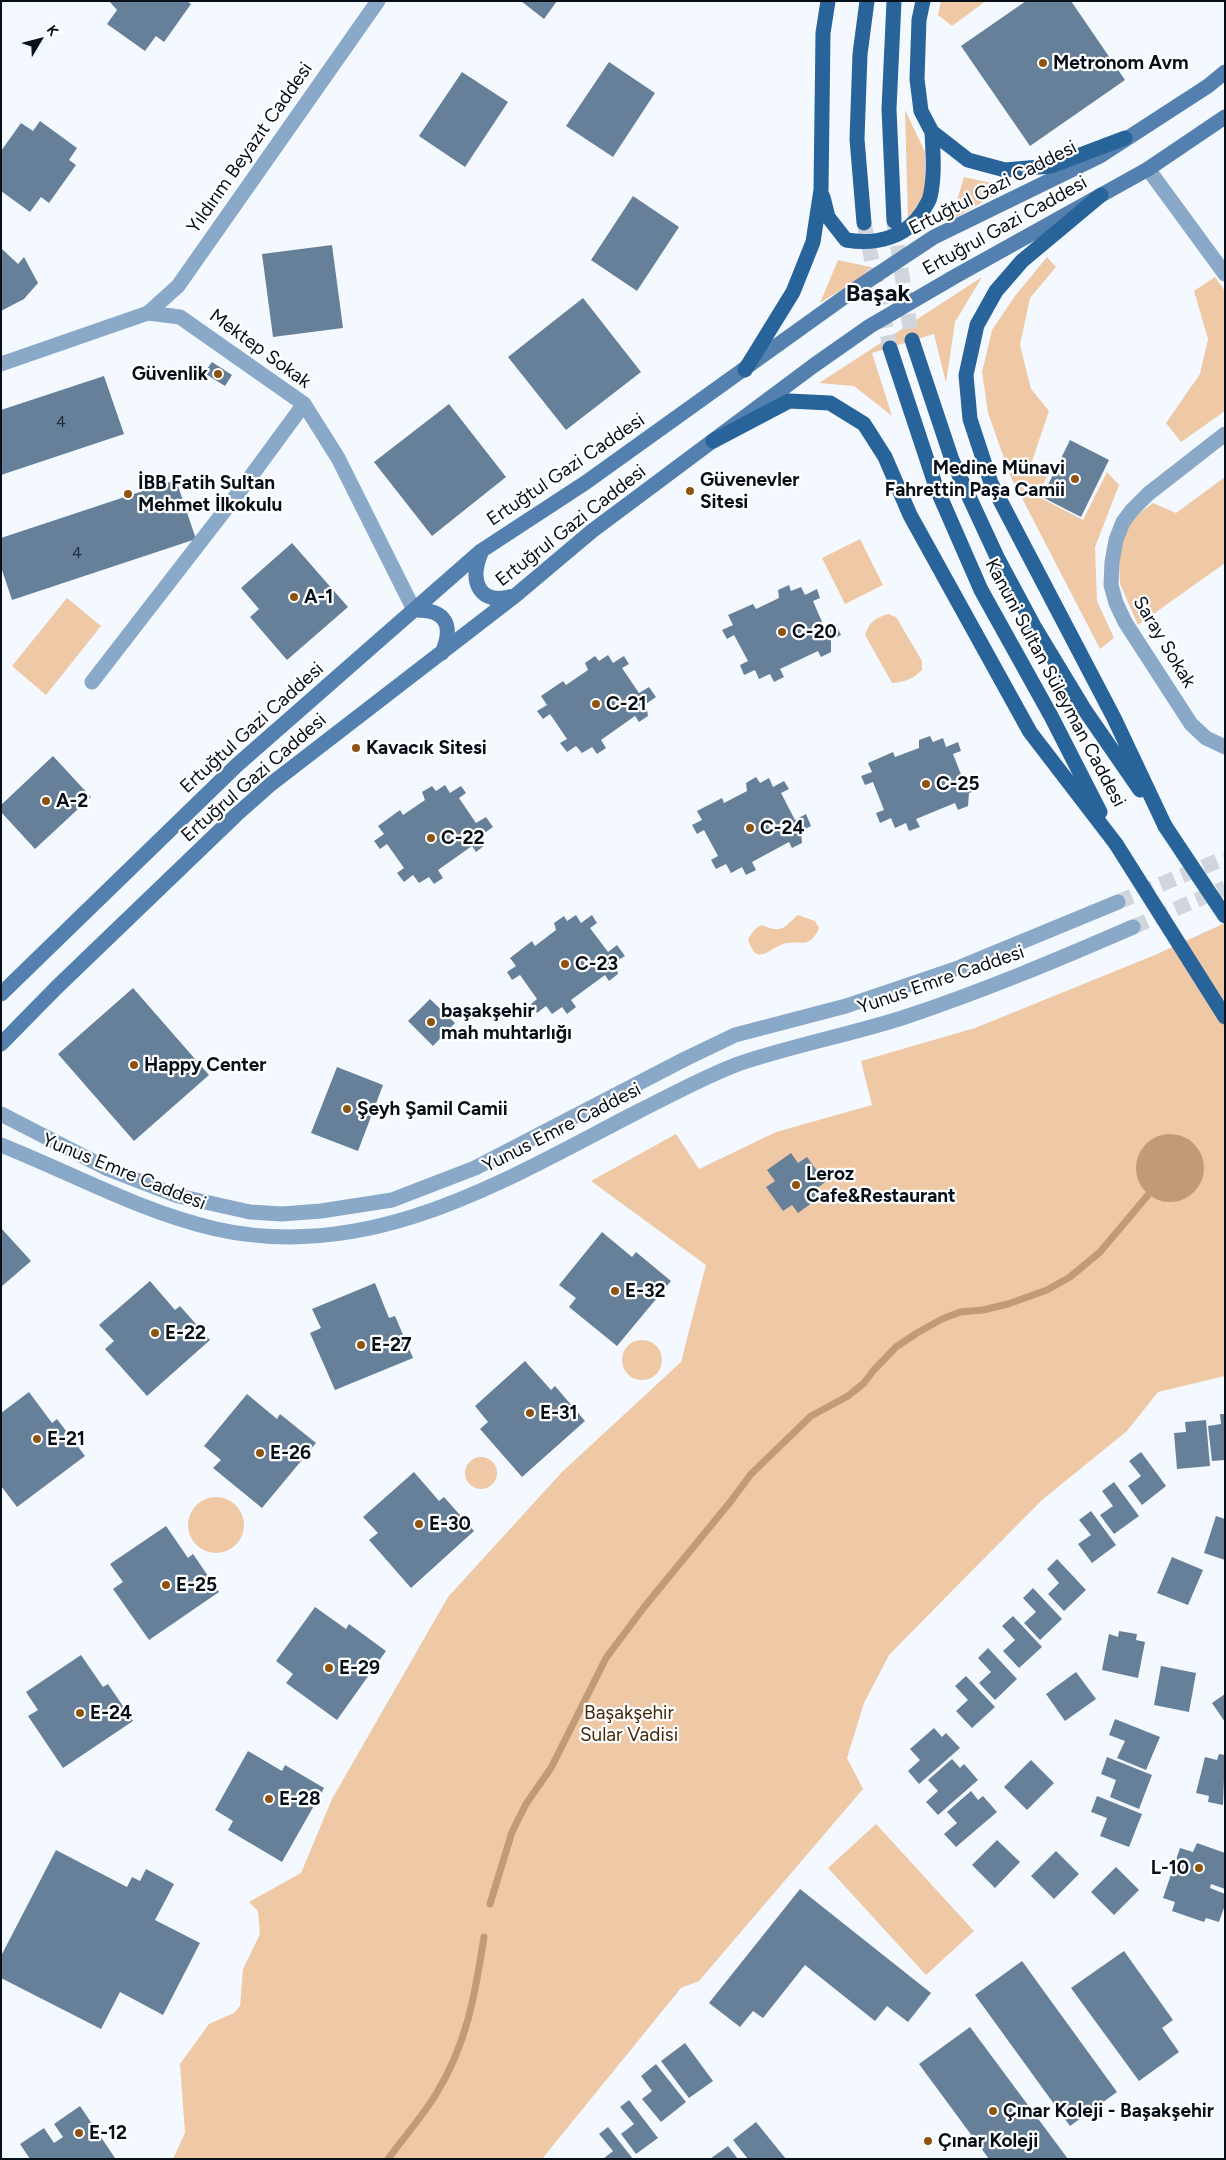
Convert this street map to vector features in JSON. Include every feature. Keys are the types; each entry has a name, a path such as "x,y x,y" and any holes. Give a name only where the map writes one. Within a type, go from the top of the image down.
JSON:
{"main road":[{"path":"745,370 794,292 813,242 821,190 823,34 828,1"},
{"path":"864,223 857,139 860,54 867,1"},
{"path":"894,1 889,109 894,221"},
{"path":"923,1 919,20 917,79 921,111 932,132 968,160 1005,170 1051,166 1125,138"},
{"name":"Ertuğtul Gazi Caddesi","path":"1,994 238,765 482,551 585,484 857,288 934,237 1100,156 1125,138 1208,86 1225,72"},
{"name":"Ertuğrul Gazi Caddesi","path":"1,1044 57,986 271,784 516,595 592,531 870,326 1100,194 1148,169 1225,117"},
{"path":"821,190 828,217 846,240 863,242 887,238 902,232 915,223 930,199 933,175 932,132"},
{"path":"1100,194 1022,261 996,291 977,325 966,375 968,402 970,419 991,483 1114,718 1165,826"},
{"name":"Kanuni Sultan Süleyman Caddesi","path":"912,340 952,460 997,557 1035,628 1084,709 1225,916"},
{"name":"Kanuni Sultan Süleyman Caddesi","path":"890,348 936,487 981,590 1051,716 1116,844 1225,1017"},
{"path":"714,441 789,401 830,402 864,424 885,457 910,515 1030,732 1116,844"},
{"path":"482,551 476,566 475,578 478,587 491,599 501,600 516,595"},
{"path":"414,610 427,609 436,612 447,624 447,641 442,653"}],"street":[{"name":"Yıldırım Beyazıt Caddesi","path":"148,313 178,286 378,1"},
{"path":"1148,169 1225,274"},
{"name":"Mektep Sokak","path":"1,364 148,313 180,316 304,404 338,458 414,610"},
{"path":"92,682 246,483 304,404"},
{"name":"Saray Sokak","path":"1225,434 1148,494 1123,522 1113,554 1111,585 1116,603 1125,622 1191,724 1206,738 1225,747"},
{"name":"Yunus Emre Caddesi","path":"1,1114 108,1169 178,1196 250,1212 282,1214 321,1211 392,1200 475,1168 684,1059 735,1035 846,1006 958,968 1118,902"},
{"name":"Yunus Emre Caddesi","path":"1,1145 120,1196 166,1214 213,1228 246,1235 286,1236 325,1235 371,1229 426,1214 474,1195 679,1091 737,1065 900,1019 980,991 1133,926"}],"green space":[{"path":"941,1 986,1 952,26 938,15"},
{"path":"905,110 925,152 925,193 908,220"},
{"path":"964,177 1009,187 951,220"},
{"path":"1047,257 1056,267 1030,298 1020,345 1031,389 1049,411 1031,464 1048,473 1039,497 1083,520 1107,472 1119,485 1095,547 1097,601 1114,638 1100,649 1010,475 988,413 982,372 992,330 1015,296"},
{"path":"838,260 875,268 820,303"},
{"path":"982,277 955,322 946,383 934,334 872,353 892,416 854,386 819,383"},
{"path":"1215,277 1225,291 1225,411 1181,442 1166,423 1200,374 1208,339 1194,291"},
{"path":"1225,477 1225,563 1138,625 1120,584 1119,557 1122,539 1134,517 1153,503 1176,513"},
{"path":"860,539 883,585 845,604 822,558"},
{"path":"67,598 101,626 46,695 12,666"},
{"path":"888,614 896,617 922,661 922,670 905,681 892,683 865,635 873,621"},
{"path":"798,915 815,921 819,928 808,942 783,944 764,954 755,953 751,948 748,939 757,928 764,926 781,929"},
{"name":"Başakşehir Sular Vadisi","path":"1225,923 1225,1376 1158,1392 1127,1431 1042,1500 889,1655 864,1703 847,1758 863,1789 699,1981 681,1988 542,2159 173,2159 185,2133 180,2064 209,2024 234,2013 240,2006 243,1969 260,1934 258,1911 249,1902 301,1873 332,1799 448,1597 562,1472 681,1362 706,1265 591,1181 676,1134 699,1169 776,1132 872,1105 861,1061 975,1028 1155,955"},
{"path":"642,1340 656,1346 662,1360 656,1374 642,1380 628,1374 622,1360 628,1346"},
{"path":"481,1457 487,1458 492,1462 496,1467 496,1479 492,1484 487,1488 481,1489 475,1488 470,1484 466,1479 465,1473 466,1467 470,1462 475,1458"},
{"path":"216,1497 227,1499 236,1505 242,1514 244,1525 242,1536 236,1545 227,1551 216,1553 205,1551 196,1545 190,1536 188,1525 190,1514 196,1505 205,1499"},
{"path":"876,1824 974,1931 926,1975 828,1868"}],"shaded area":[{"path":"1163,1134 1177,1134 1189,1139 1199,1149 1204,1161 1204,1175 1199,1187 1189,1197 1177,1202 1163,1202 1151,1197 1141,1187 1136,1175 1136,1161 1141,1149 1151,1139"}],"building":[{"path":"109,1 187,1 191,4 164,42 156,36 145,51 107,24 117,10"},
{"path":"521,1 557,1 544,19"},
{"name":"Metronom Avm","path":"1026,1 1071,1 1125,80 1030,146 961,46"},
{"path":"609,62 655,93 613,157 566,126"},
{"path":"462,72 508,102 465,167 419,136"},
{"path":"40,121 77,148 69,160 76,165 49,203 41,197 30,212 1,191 1,151 21,123 33,131"},
{"path":"633,196 679,227 637,291 591,260"},
{"path":"332,245 343,328 273,337 262,254"},
{"path":"1,248 18,264 24,257 38,283 24,299 1,311"},
{"path":"583,298 641,372 566,430 508,357"},
{"name":"Güvenlik","path":"212,362 232,375 225,386 204,373"},
{"path":"104,376 124,434 1,475 1,410"},
{"path":"449,404 506,477 432,536 374,462"},
{"name":"Medine Münavi Fahrettin Paşa Camii","path":"1070,440 1109,460 1081,517 1042,497"},
{"path":"176,480 196,539 12,600 1,567 1,538"},
{"name":"A-1","path":"292,543 348,607 287,660 250,617 259,609 241,588"},
{"name":"C-20","path":"789,585 791,591 801,587 805,595 817,589 820,598 813,601 825,629 836,624 841,635 831,640 831,652 821,657 818,651 780,669 784,677 774,682 770,674 759,679 755,670 744,675 740,665 748,661 734,635 727,639 722,630 733,625 728,615 753,604 756,609 779,598 778,590"},
{"name":"C-21","path":"608,655 613,663 624,656 629,664 622,668 639,693 649,687 656,697 646,704 648,716 639,722 635,716 601,740 606,748 597,754 592,747 582,753 576,746 567,752 560,743 567,739 550,714 543,719 537,711 547,705 541,696 563,681 566,685 588,670 585,663 595,656 599,661"},
{"name":"C-25","path":"930,736 933,742 943,738 946,747 958,742 961,751 953,754 964,782 975,778 980,789 969,793 968,806 958,810 955,803 916,819 920,827 909,831 906,823 895,828 891,818 880,823 876,813 884,810 873,782 865,785 861,776 872,772 868,763 893,752 895,757 919,748 919,740"},
{"name":"A-2","path":"53,756 91,797 35,849 1,812 1,805"},
{"name":"C-24","path":"756,777 760,783 769,778 773,787 784,781 789,789 781,793 795,820 806,814 811,826 801,831 802,843 792,848 789,842 752,862 756,870 746,875 742,867 731,873 726,864 716,869 711,860 718,856 704,830 697,834 692,825 702,820 697,811 722,798 724,803 747,791 746,783"},
{"name":"C-22","path":"445,785 450,793 461,786 466,793 459,798 476,823 486,817 493,827 483,834 485,845 476,852 472,846 438,870 443,878 434,884 429,877 419,883 413,875 404,882 397,873 404,868 387,844 380,849 374,841 384,834 378,826 400,810 403,815 425,800 422,792 432,786 436,791"},
{"name":"C-23","path":"576,915 581,923 592,915 597,923 590,928 608,952 617,945 625,956 615,962 618,974 609,981 605,975 571,1000 576,1007 567,1014 562,1007 552,1014 546,1006 537,1013 531,1004 537,999 520,975 512,980 507,972 516,966 510,958 532,941 535,946 556,930 554,923 564,916 567,921"},
{"name":"Happy Center","path":"133,988 209,1075 134,1141 58,1054"},
{"name":"başakşehir mah muhtarlığı","path":"430,999 455,1023 433,1046 408,1021"},
{"name":"Şeyh Şamil Camii","path":"337,1067 383,1085 358,1151 311,1133"},
{"name":"Leroz Cafe&Restaurant","path":"791,1153 798,1163 807,1157 825,1182 815,1190 820,1197 798,1213 792,1205 783,1211 766,1187 775,1181 767,1170"},
{"path":"1,1228 31,1261 1,1287"},
{"name":"E-32","path":"602,1232 632,1257 636,1252 671,1281 617,1346 569,1307 576,1298 559,1285"},
{"name":"E-22","path":"150,1281 175,1310 180,1306 210,1340 147,1396 105,1349 114,1341 99,1325"},
{"name":"E-27","path":"375,1283 389,1318 395,1316 413,1358 335,1390 310,1333 321,1328 312,1309"},
{"name":"E-31","path":"525,1361 551,1390 555,1386 585,1421 522,1477 480,1429 488,1422 475,1406"},
{"name":"E-21","path":"29,1392 52,1423 57,1419 85,1456 17,1507 1,1486 1,1413"},
{"name":"E-26","path":"247,1394 277,1419 280,1414 316,1443 262,1508 213,1468 221,1460 204,1446"},
{"path":"1220,1414 1225,1414 1225,1460 1212,1461 1208,1426 1221,1424"},
{"path":"1206,1420 1210,1466 1177,1469 1174,1433 1186,1432 1185,1422"},
{"path":"1141,1452 1166,1486 1142,1505 1128,1486 1141,1476 1129,1461"},
{"name":"E-30","path":"414,1472 439,1501 444,1497 474,1531 411,1588 369,1540 378,1533 363,1517"},
{"path":"1114,1482 1139,1516 1114,1534 1100,1515 1113,1506 1102,1491"},
{"path":"1091,1511 1116,1545 1092,1563 1078,1544 1091,1535 1079,1520"},
{"path":"1216,1516 1225,1519 1225,1560 1204,1553"},
{"name":"E-25","path":"166,1526 188,1558 193,1554 219,1592 149,1640 113,1589 123,1582 110,1564"},
{"path":"1172,1557 1203,1570 1188,1605 1157,1593"},
{"path":"1057,1559 1086,1590 1064,1611 1048,1594 1059,1583 1047,1569"},
{"path":"1033,1588 1062,1619 1040,1640 1024,1623 1036,1612 1023,1598"},
{"name":"E-29","path":"315,1607 346,1629 349,1624 386,1651 337,1720 286,1683 293,1674 276,1661"},
{"path":"1013,1616 1042,1647 1019,1668 1003,1651 1015,1640 1002,1626"},
{"path":"1119,1631 1137,1634 1136,1640 1145,1642 1138,1678 1102,1670 1109,1634 1118,1637"},
{"path":"988,1648 1017,1679 995,1700 979,1683 991,1672 978,1658"},
{"name":"E-24","path":"81,1655 103,1687 108,1684 133,1721 63,1768 28,1716 38,1710 26,1692"},
{"path":"1161,1666 1196,1673 1189,1712 1154,1705"},
{"path":"1076,1672 1096,1699 1065,1721 1046,1694"},
{"path":"966,1676 995,1707 972,1728 956,1711 968,1700 955,1686"},
{"path":"1225,1694 1225,1722 1212,1703"},
{"path":"1115,1719 1160,1737 1146,1770 1117,1758 1125,1741 1109,1735"},
{"path":"934,1728 942,1737 946,1733 960,1748 919,1784 908,1771 920,1760 910,1749"},
{"name":"E-28","path":"248,1751 282,1771 285,1765 324,1788 282,1862 228,1830 233,1821 215,1810"},
{"path":"1219,1754 1225,1755 1223,1805 1208,1802 1209,1796 1196,1793 1205,1757 1217,1760"},
{"path":"1107,1757 1152,1775 1139,1809 1110,1797 1116,1780 1101,1774"},
{"path":"952,1759 960,1768 964,1764 978,1780 938,1815 926,1802 938,1791 928,1780"},
{"path":"1031,1760 1054,1783 1027,1810 1004,1787"},
{"path":"971,1791 978,1800 983,1796 997,1812 956,1847 944,1834 957,1823 947,1812"},
{"path":"1097,1796 1142,1814 1129,1847 1100,1836 1107,1818 1091,1812"},
{"path":"997,1840 1020,1862 995,1888 972,1865"},
{"name":"L-10","path":"1197,1843 1225,1853 1225,1889 1211,1884 1210,1888 1225,1894 1225,1905 1219,1922 1206,1918 1204,1922 1172,1911 1175,1902 1163,1898 1180,1848 1193,1852"},
{"path":"56,1850 127,1887 132,1877 140,1881 146,1869 174,1884 155,1920 200,1943 163,2015 120,1992 101,2029 1,1978 1,1956"},
{"path":"1056,1851 1079,1874 1054,1899 1031,1876"},
{"path":"1116,1867 1139,1890 1114,1915 1091,1892"},
{"path":"800,1889 931,1993 908,2022 887,2006 875,2021 805,1965 763,2018 753,2011 740,2027 709,2003"},
{"path":"1124,1951 1173,2020 1162,2028 1179,2052 1139,2081 1071,1988"},
{"path":"1022,1961 1117,2092 1070,2126 975,1995"},
{"name":"Çınar Koleji - Başakşehir","path":"970,2027 1068,2159 989,2159 919,2064"},
{"path":"685,2043 713,2081 689,2098 661,2061"},
{"path":"656,2064 686,2102 661,2122 642,2099 652,2091 641,2076"},
{"path":"629,2100 658,2138 636,2154 621,2134 634,2124 620,2107"},
{"name":"E-12","path":"80,2106 115,2158 30,2159 20,2144 44,2128 54,2143 63,2137 54,2124"},
{"path":"756,2122 786,2159 748,2159 733,2140"},
{"path":"608,2127 633,2159 603,2159 613,2151 599,2134"},
{"path":"728,2146 738,2159 710,2159"}],"waterway":[{"path":"490,1904 512,1832 526,1804 551,1768 606,1658 645,1606 751,1474 811,1416 848,1396 864,1383 896,1347 917,1333 942,1319 960,1312 983,1310 1008,1304 1047,1290 1070,1277 1100,1252 1148,1195"},
{"path":"388,2159 431,2102 455,2057 473,1999 484,1937"}],"tunnel":[{"path":"864,223 890,348"},
{"path":"894,223 912,340"},
{"path":"1118,902 1225,858"},
{"path":"1133,927 1225,888"}],"place":[{"name":"Metronom Avm","path":"1043,63"},
{"name":"Güvenlik","path":"218,374"},
{"name":"Medine Münavi Fahrettin Paşa Camii","path":"1075,479"},
{"name":"Güvenevler Sitesi","path":"690,491"},
{"name":"İBB Fatih Sultan Mehmet İlkokulu","path":"128,494"},
{"name":"A-1","path":"294,597"},
{"name":"C-20","path":"782,632"},
{"name":"C-21","path":"596,704"},
{"name":"Kavacık Sitesi","path":"356,748"},
{"name":"C-25","path":"926,784"},
{"name":"A-2","path":"46,801"},
{"name":"C-24","path":"750,828"},
{"name":"C-22","path":"431,838"},
{"name":"C-23","path":"565,964"},
{"name":"başakşehir mah muhtarlığı","path":"431,1022"},
{"name":"Happy Center","path":"134,1065"},
{"name":"Şeyh Şamil Camii","path":"347,1109"},
{"name":"Leroz Cafe&Restaurant","path":"796,1185"},
{"name":"E-32","path":"615,1291"},
{"name":"E-22","path":"155,1333"},
{"name":"E-27","path":"361,1345"},
{"name":"E-31","path":"530,1413"},
{"name":"E-21","path":"37,1439"},
{"name":"E-26","path":"260,1453"},
{"name":"E-30","path":"419,1524"},
{"name":"E-25","path":"166,1585"},
{"name":"E-29","path":"329,1668"},
{"name":"E-24","path":"80,1713"},
{"name":"E-28","path":"269,1799"},
{"name":"L-10","path":"1199,1868"},
{"name":"Çınar Koleji - Başakşehir","path":"993,2111"},
{"name":"E-12","path":"79,2133"},
{"name":"Çınar Koleji","path":"928,2141"}],"district":[{"name":"Başak","path":"878,294"}]}
